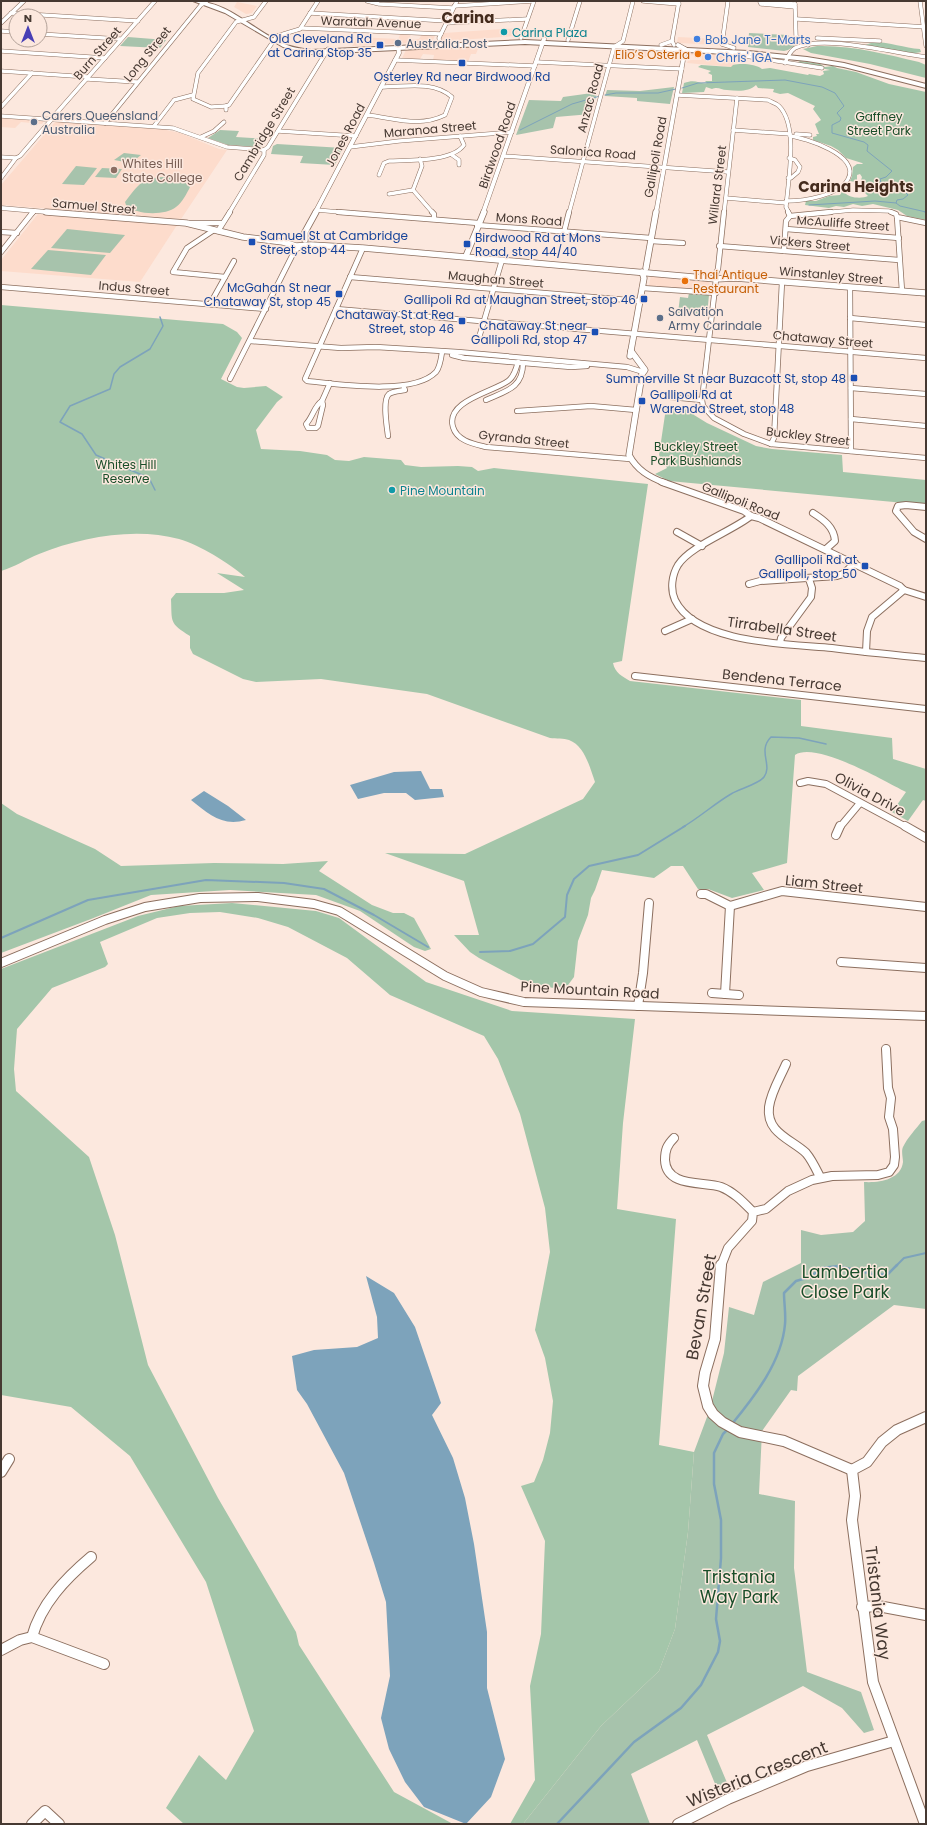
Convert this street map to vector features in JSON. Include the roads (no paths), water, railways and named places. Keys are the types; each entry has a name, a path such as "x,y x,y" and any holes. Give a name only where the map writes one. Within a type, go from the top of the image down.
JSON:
{"highway":[{"path":"196,1 205,2 220,8 241,21 249,22"},
{"path":"216,1 275,38 285,46"},
{"path":"232,26 249,22"},
{"path":"275,38 298,45 327,51"},
{"path":"398,47 521,38 615,46 734,48 853,64 926,82"},
{"path":"268,48 285,46 305,51 327,51 568,40 661,45 674,44 688,48"},
{"path":"714,47 789,55 856,68 926,86"}],"street":[{"path":"16,8 24,1"},
{"name":"Burn Street","path":"1,178 16,158 20,156 120,39 155,1"},
{"path":"249,22 266,1"},
{"path":"241,21 236,22 232,26 198,72 192,98 215,110 224,110 275,38 301,28 318,1"},
{"path":"367,1 379,4 454,7 534,1 521,38"},
{"path":"440,43 439,40 441,34 457,1"},
{"path":"568,40 580,1"},
{"path":"615,46 622,42 632,1 637,1"},
{"path":"643,1 679,2 674,44"},
{"path":"722,44 728,1"},
{"path":"920,1 925,27 926,46"},
{"name":"Long Street","path":"105,123 137,82 205,2"},
{"path":"760,2 795,4 761,4 760,2"},
{"path":"795,4 795,14 797,20 796,36 808,45"},
{"path":"310,13 447,22 527,19"},
{"path":"795,14 792,17 791,35 803,45"},
{"path":"48,15 138,21"},
{"path":"797,20 925,27"},
{"name":"Waratah Avenue","path":"301,28 441,34"},
{"path":"48,34 120,39"},
{"path":"817,38 880,41"},
{"path":"816,44 825,39"},
{"path":"825,39 829,44"},
{"name":"Birdwood Road","path":"466,256 504,156 544,40"},
{"path":"714,47 722,44 734,48"},
{"path":"785,63 795,48 803,45 816,44 858,46 926,57"},
{"name":"Anzac Road","path":"564,232 615,46"},
{"name":"Jones Road","path":"230,379 266,309 296,242 305,232 317,210 395,60 398,47"},
{"path":"714,47 734,55 822,68"},
{"name":"Gallipoli Road","path":"646,271 677,95 688,48"},
{"path":"1,51 105,58"},
{"name":"Cambridge Street","path":"216,230 264,155 264,150 268,147 327,51"},
{"path":"395,60 609,65 682,69"},
{"path":"1,71 137,82"},
{"path":"1,107 32,74"},
{"path":"367,115 408,122 430,121 445,115 452,97 447,92 433,88 381,87"},
{"path":"154,126 174,100 193,95"},
{"path":"677,95 768,100 777,104 786,116 790,134 786,202 786,210 790,216"},
{"name":"Willard Street","path":"702,400 716,293 719,246 737,98"},
{"path":"1,116 154,126 178,129 227,147 264,150"},
{"path":"201,138 214,131 224,122"},
{"path":"733,130 810,135"},
{"path":"278,131 356,136"},
{"name":"Maranoa Street","path":"350,147 399,141 512,132"},
{"path":"726,198 786,202 821,196 839,188 849,176 848,166 838,154 818,144 790,134"},
{"path":"379,175 386,162 452,155 464,148 460,136"},
{"path":"452,155 460,160 459,165"},
{"name":"Salonica Road","path":"504,156 728,172"},
{"path":"1,157 16,158"},
{"path":"788,178 791,178 798,172 800,167 795,160 789,158"},
{"path":"413,190 422,166 420,159"},
{"path":"389,194 413,190"},
{"path":"413,190 434,214 434,219"},
{"name":"Samuel Street","path":"1,208 186,223 221,223"},
{"name":"Mons Road","path":"317,210 434,219 651,240"},
{"path":"790,216 802,216 838,210 889,211 897,214 902,291"},
{"path":"1,252 34,211"},
{"path":"784,251 786,221 790,216"},
{"path":"897,217 926,223"},
{"path":"415,225 418,218"},
{"name":"Samuel Street","path":"186,223 243,238 304,243"},
{"name":"McAuliffe Street","path":"786,229 899,238"},
{"path":"216,230 187,248 173,272 225,278"},
{"path":"1,232 17,233"},
{"name":"Jones Road","path":"304,243 305,232"},
{"path":"651,240 683,243"},
{"name":"Winstanley Street","path":"304,243 926,293"},
{"name":"Vickers Street","path":"719,246 899,260"},
{"path":"363,248 305,379 308,381 386,388 403,386 430,377 435,373 439,366 442,352"},
{"path":"478,341 502,260"},
{"path":"210,304 234,261"},
{"path":"641,372 630,357 646,271"},
{"name":"Maughan Street","path":"350,277 640,301"},
{"path":"771,444 774,438 782,282"},
{"name":"Indus Street","path":"1,287 266,309"},
{"path":"850,287 851,451"},
{"path":"642,288 716,293"},
{"name":"Chataway Street","path":"336,309 926,358"},
{"path":"850,318 926,325"},
{"path":"250,341 318,347 376,347 480,354 627,367 641,372"},
{"path":"442,352 464,358 571,367 599,365"},
{"path":"597,453 629,457 641,372 645,370 631,352"},
{"path":"486,400 520,380 522,374 520,362"},
{"name":"Gyranda Street","path":"520,362 508,381 465,402 453,412 451,424 453,430 459,436 474,444 486,447 629,457"},
{"path":"627,367 635,363"},
{"path":"322,401 317,404 311,419 306,424 308,428 316,428 318,426 323,405 322,401 330,383"},
{"path":"388,436 385,413 387,396 405,390 403,386"},
{"path":"851,388 926,394"},
{"path":"670,398 702,400"},
{"name":"Buckley Street","path":"702,400 703,406 714,418 748,436 771,444 926,458"},
{"path":"517,411 591,406 636,410"},
{"path":"851,419 926,426"},
{"name":"Gallipoli Road","path":"629,457 638,470 651,478 744,511 751,516 759,518 855,563 900,586 904,590 926,597"},
{"path":"926,507 906,505 898,506 896,511 914,532 926,539"},
{"path":"813,513 828,523 835,534 835,541 826,549"},
{"name":"Tirrabella Street","path":"751,516 683,559 672,576 671,585 673,594 681,608 692,618 719,633 735,637 926,658"},
{"path":"677,532 702,546"},
{"path":"749,584 760,581 837,576 843,574 855,563"},
{"path":"780,643 781,638 811,597 812,588 809,579"},
{"path":"866,652 866,631 872,617 904,590"},
{"path":"665,631 692,618"},
{"name":"Bendena Terrace","path":"635,676 926,708"},
{"name":"Olivia Drive","path":"800,782 817,782 826,784 926,838"},
{"path":"836,834 841,824 860,803"},
{"name":"Liam Street","path":"730,906 782,891 926,907"},
{"path":"701,894 706,894 730,906 725,994"},
{"name":"Pine Mountain Road","path":"1,963 120,914 144,907 197,898 251,897 300,901 339,911 440,974 482,992 524,1002 926,1016"},
{"path":"638,1006 643,973 649,903"},
{"path":"841,962 926,968"},
{"path":"712,993 739,995"},
{"path":"674,1138 666,1147 666,1165 670,1174 678,1179 720,1187 732,1194 752,1212 766,1209 788,1191 820,1177 878,1175 888,1172 894,1165 896,1157 893,1129 889,1117 891,1098 888,1088 886,1049"},
{"path":"786,1064 769,1107 769,1117 772,1127 810,1158 820,1177"},
{"name":"Bevan Street","path":"752,1212 752,1221 728,1248 721,1265 715,1339 705,1373 703,1386 708,1406 714,1414 740,1432 784,1441 852,1470"},
{"path":"852,1470 867,1462 882,1442 897,1430 926,1417"},
{"path":"1,1472 9,1459"},
{"name":"Tristania Way","path":"852,1470 855,1496 852,1520 862,1607 873,1682 925,1824"},
{"path":"32,1637 38,1617 56,1592 73,1572 91,1557"},
{"path":"862,1607 878,1606 926,1615"},
{"path":"1,1650 20,1640 32,1637 104,1664"},
{"name":"Wisteria Crescent","path":"678,1824 728,1799 808,1766 894,1741"},
{"path":"32,1824 45,1811 59,1824"}],"water":[{"path":"421,771 430,789 442,789 444,797 415,800 406,793 384,793 358,799 350,785 394,772"},
{"path":"204,791 228,806 246,820 230,822 216,818 191,800"},
{"path":"366,1276 394,1293 415,1327 441,1403 432,1415 453,1458 465,1498 474,1544 487,1632 487,1688 505,1759 491,1797 466,1824 424,1807 405,1782 389,1749 381,1718 390,1676 386,1602 344,1473 307,1404 297,1390 292,1356 314,1350 357,1347 378,1338 377,1317"}],"waterway":[{"path":"682,88 698,83 785,80 822,87 835,93 844,106 837,113 841,118 840,121 832,125 832,133 864,142 868,145 867,151 892,171 886,177 880,179 881,183 904,191 908,195 903,199 897,200 896,203"},
{"path":"605,95 616,93 658,93 676,89"},
{"path":"520,130 572,104 600,96"},
{"path":"809,205 875,201 896,203"},
{"path":"896,203 900,206 925,212"},
{"path":"155,490 149,478 96,455 82,434 60,422 70,406 110,389 114,374 120,367 150,349 163,326 160,317"},
{"path":"683,827 731,794 758,782 764,777 767,768 765,747 771,737 799,738 826,744"},
{"path":"480,952 510,951 533,944 565,917 567,895 574,879 589,866 638,855 685,826"},
{"path":"1,938 88,900 206,880 284,883 324,889 374,915 428,947"},
{"path":"838,1266 877,1275 888,1274 904,1258 926,1253"},
{"path":"732,1424 758,1390 773,1365 779,1351 785,1324 784,1293 796,1281 810,1277 822,1268 838,1266"},
{"path":"557,1824 634,1742 681,1708 701,1685 718,1652 720,1641 716,1619 721,1558 721,1520 714,1484 714,1453 723,1434 728,1429"}],"place":[{"name":"Carina Plaza","path":"504,32"},
{"name":"Bob Jane T-Marts","path":"697,39"},
{"name":"Australia Post","path":"398,43"},
{"name":"Old Cleveland Rd at Carina Stop 35","path":"380,45"},
{"name":"Elio’s Osteria","path":"698,54"},
{"name":"Chris' IGA","path":"708,57"},
{"name":"Osterley Rd near Birdwood Rd","path":"462,63"},
{"name":"Carers Queensland Australia","path":"34,122"},
{"name":"Whites Hill State College","path":"114,170"},
{"name":"Samuel St at Cambridge Street, stop 44","path":"252,242"},
{"name":"Birdwood Rd at Mons Road, stop 44/40","path":"467,244"},
{"name":"Thai Antique Restaurant","path":"685,281"},
{"name":"McGahan St near Chataway St, stop 45","path":"339,294"},
{"name":"Gallipoli Rd at Maughan Street, stop 46","path":"644,299"},
{"name":"Salvation Army Carindale","path":"660,318"},
{"name":"Chataway St at Rea Street, stop 46","path":"462,321"},
{"name":"Chataway St near Gallipoli Rd, stop 47","path":"595,332"},
{"name":"Summerville St near Buzacott St, stop 48","path":"854,378"},
{"name":"Gallipoli Rd at Warenda Street, stop 48","path":"642,401"},
{"name":"Pine Mountain","path":"392,490"},
{"name":"Gallipoli Rd at Gallipoli, stop 50","path":"865,566"}],"district":[{"name":"Carina","path":"468,17"},
{"name":"Carina Heights","path":"856,186"}],"park label":[{"name":"Gaffney Street Park","path":"879,123"},
{"name":"Buckley Street Park Bushlands","path":"696,453"},
{"name":"Whites Hill Reserve","path":"126,471"},
{"name":"Lambertia Close Park","path":"845,1282"},
{"name":"Tristania Way Park","path":"739,1587"}]}
